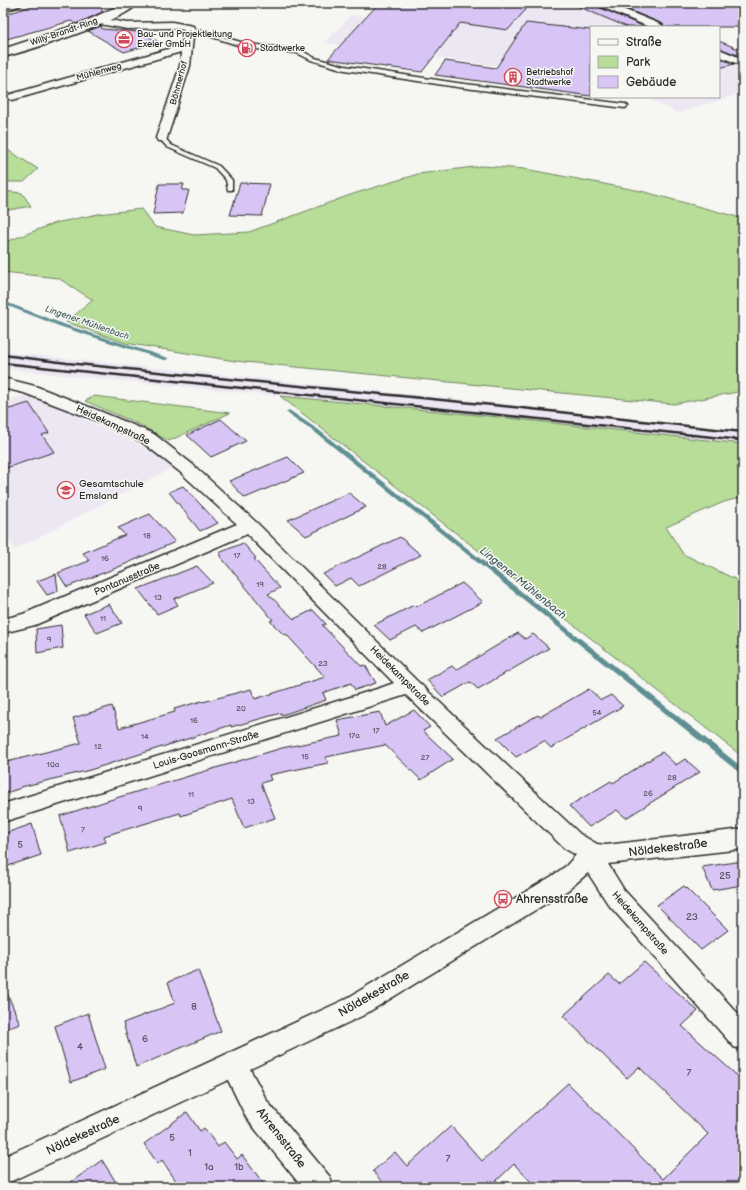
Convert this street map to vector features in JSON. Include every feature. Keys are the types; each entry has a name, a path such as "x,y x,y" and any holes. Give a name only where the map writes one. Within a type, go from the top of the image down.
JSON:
{"main road":[{"name":"Willy-Brandt-Ring","path":"3,53 98,21 132,3"}],"street":[{"path":"3,9 18,3"},
{"path":"600,3 656,26"},
{"path":"98,21 128,26 172,25 189,28"},
{"name":"Böhmerhof","path":"162,138 185,66 189,28"},
{"name":"Mühlenweg","path":"12,97 187,47"},
{"name":"Willy-Brandt-Ring","path":"3,50 17,48"},
{"path":"720,52 735,49"},
{"path":"720,52 743,63"},
{"name":"Heidekampstraße","path":"3,383 29,389 96,415 148,438 186,468 250,526 409,685 567,835 593,854 598,869 616,897 743,1038"},
{"name":"Pontanusstraße","path":"3,626 28,620 250,526"},
{"name":"Louis-Goosmann-Straße","path":"3,813 380,697 409,685"},
{"name":"Nöldekestraße","path":"3,1171 234,1065 353,1008 560,883 574,873 593,854 606,855 743,839"},
{"name":"Ahrensstraße","path":"234,1065 257,1110 320,1187"}],"lane":[{"path":"189,28 247,46 293,50 313,59 344,68 625,106"},
{"path":"293,50 301,45"},
{"name":"Böhmerhof","path":"162,138 169,146 217,166 229,180 230,189"}],"shaded area":[{"path":"433,3 588,3 645,26 590,26 590,78 325,43 351,15 409,22"},
{"path":"720,58 743,69 743,93 677,113 647,98 720,98"},
{"path":"3,352 514,405 743,432 743,444 508,418 3,368"},
{"name":"Gesamtschule Emsland","path":"30,394 138,444 158,456 172,468 14,550 12,543 3,544 3,402"}],"green space":[{"path":"3,147 38,169 24,182 3,182"},
{"path":"482,166 525,169 641,191 734,216 743,220 743,391 674,404 235,361 125,343 66,322 93,300 58,278 3,272 3,243 55,223 98,214 141,209 155,227 194,235 249,232 353,194 418,174"},
{"path":"3,191 22,193 31,206 3,211"},
{"path":"94,396 230,413 169,441 138,424 85,401"},
{"path":"280,396 508,418 743,444 743,497 724,502 666,527 683,554 743,583 743,757"}],"building":[{"path":"42,3 102,3 102,12 76,24 71,21 3,40 3,15"},
{"path":"379,3 497,3 527,8 508,30 460,23 422,72 328,59"},
{"path":"570,3 594,3 596,6 643,26 625,26"},
{"path":"612,3 743,3 743,27 664,26 663,24"},
{"path":"526,23 590,30 590,96 435,75 445,61 496,68"},
{"path":"101,26 102,29 140,32 159,42 124,52 88,31"},
{"path":"720,41 743,51 743,57 720,48"},
{"path":"720,58 734,64 720,68"},
{"path":"240,183 270,184 262,216 230,215"},
{"path":"159,184 184,184 182,190 189,190 183,213 153,214"},
{"path":"29,403 49,433 42,435 54,452 3,469 3,411"},
{"path":"221,419 246,441 211,457 187,435"},
{"path":"288,457 304,473 245,498 229,481"},
{"path":"183,486 218,523 200,531 169,492"},
{"path":"349,493 366,507 306,536 288,520"},
{"path":"150,514 175,542 121,566 67,587 58,573 89,561 83,553 125,535 118,528"},
{"path":"400,537 421,555 359,586 351,578 335,586 323,574"},
{"path":"243,543 256,558 254,559 280,588 268,594 294,619 313,610 326,624 322,625 361,666 365,665 376,683 355,690 351,683 323,693 326,700 282,715 281,713 231,727 231,725 90,770 21,787 3,794 3,763 81,743 73,718 112,706 119,728 175,712 174,709 202,701 203,702 251,689 255,699 325,677 286,634 284,635 270,621 273,620 220,556 222,556 219,553"},
{"path":"197,566 213,583 174,599 178,605 157,614 138,589"},
{"path":"56,574 58,591 47,595 37,581"},
{"path":"462,583 483,602 423,633 416,627 390,640 374,625 414,605 416,607"},
{"path":"109,604 122,623 97,633 84,614"},
{"path":"61,625 63,648 37,653 36,629"},
{"path":"518,633 525,639 533,634 549,648 478,689 470,682 443,697 427,680 452,666 456,670"},
{"path":"589,689 601,700 611,695 623,706 551,748 544,741 516,757 497,738 538,715 540,717"},
{"path":"414,710 430,727 423,731 453,759 421,780 385,745 326,757 328,763 269,775 271,780 261,783 275,818 244,828 232,799 181,816 180,813 104,836 106,842 70,853 60,816 282,748 342,736 337,720 380,712 385,726"},
{"path":"662,752 676,765 685,759 700,772 626,818 617,810 589,827 569,806 611,781 613,783"},
{"path":"32,824 41,855 5,867 3,858 3,834"},
{"path":"743,861 743,885 712,890 702,867"},
{"path":"684,886 728,930 701,950 657,905"},
{"path":"644,962 698,1011 682,1026 743,1081 743,1187 536,1187 514,1164 490,1187 386,1187 373,1171 395,1152 407,1166 451,1126 482,1161 568,1083 663,1179 708,1134 639,1067 627,1078 563,1016 609,975 619,984"},
{"path":"198,970 221,1031 136,1067 123,1023 175,1003 168,982"},
{"path":"3,983 20,1024 3,1030"},
{"path":"88,1013 105,1069 71,1082 55,1026"},
{"path":"187,1112 200,1131 204,1128 218,1147 224,1142 237,1159 242,1155 266,1187 180,1187 162,1160 158,1164 144,1144"},
{"path":"102,1160 119,1187 64,1187"}],"waterway":[{"name":"Lingener Mühlenbach","path":"3,302 61,325 166,359"},
{"name":"Lingener Mühlenbach","path":"289,412 318,432 743,772"}],"railway":[{"path":"3,355 67,363 513,407 743,432"},
{"path":"3,363 741,440"},
{"path":"732,439 743,440"}],"place":[{"name":"Bau- und Projektleitung Exeler GmbH","path":"124,39"},
{"name":"Stadtwerke","path":"247,48"},
{"name":"Betriebshof Stadtwerke","path":"513,77"},
{"name":"Gesamtschule Emsland","path":"66,490"},
{"name":"Ahrensstraße","path":"503,899"}]}
